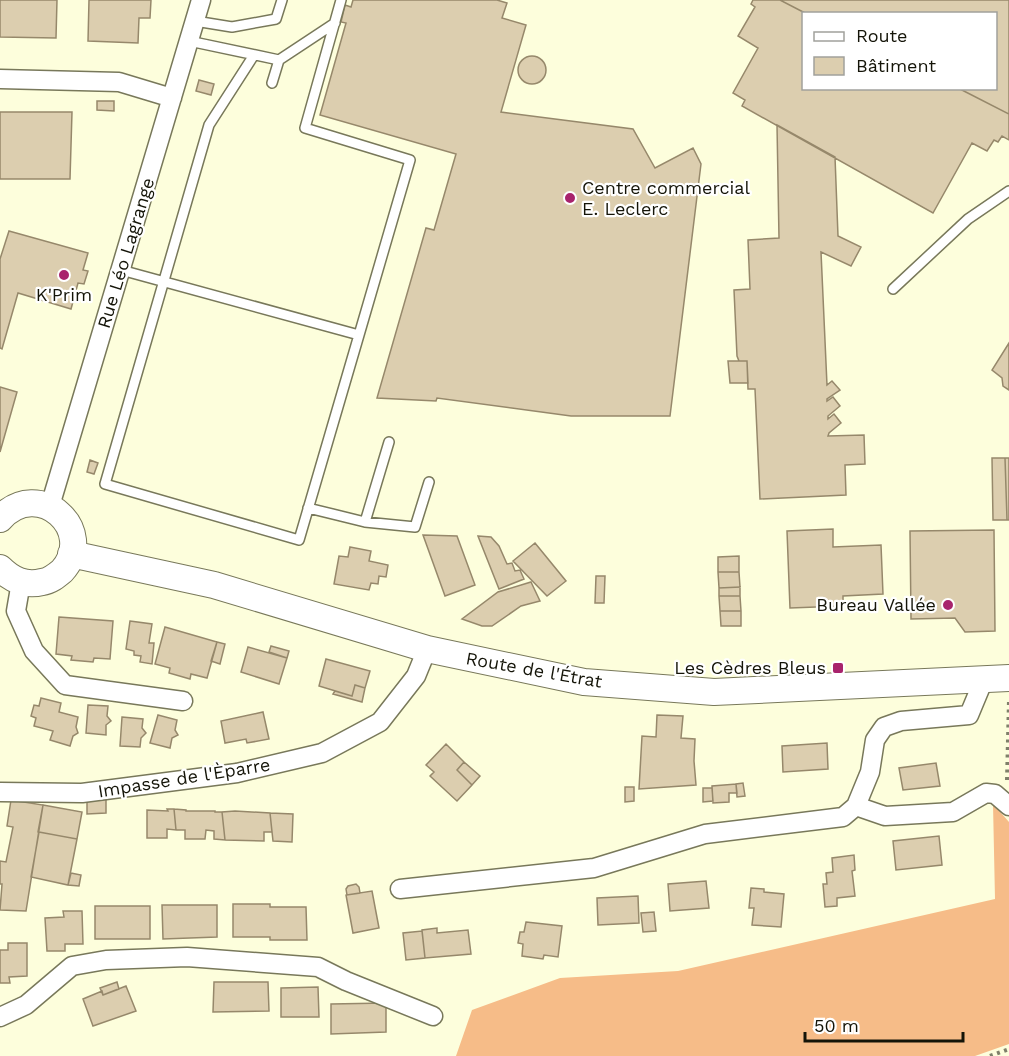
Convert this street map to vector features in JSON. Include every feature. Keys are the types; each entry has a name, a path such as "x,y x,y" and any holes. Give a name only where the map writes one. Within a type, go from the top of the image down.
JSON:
{"main road":[{"path":"0,519 7,511 18,505 30,502 50,506 64,518 73,542 66,566 46,582 34,584 21,582 9,577 0,568"},
{"name":"Route de l'Étrat","path":"71,554 214,585 427,649 584,682 714,692 1009,678"}],"street":[{"name":"Rue Léo Lagrange","path":"50,506 201,0"},
{"path":"0,79 119,82 172,98"},
{"path":"21,582 16,611 34,651 64,685 183,701"},
{"name":"Impasse de l'Èparre","path":"0,792 82,794 237,773 322,753 380,722 416,676 427,649"},
{"path":"400,889 594,868 705,834 843,816 856,806 870,772 875,740 884,727 901,721 969,715 984,679"},
{"path":"856,806 885,816 953,812 986,793 995,794 1008,805"},
{"path":"0,1017 26,1005 72,966 106,960 187,957 318,967 433,1017"}],"lane":[{"path":"195,21 232,27 276,19 282,0"},
{"path":"254,55 209,125 105,484 299,540 410,160 305,128 341,0"},
{"path":"272,83 279,60 334,23"},
{"path":"189,41 279,60"},
{"path":"893,290 968,219 1009,191"},
{"path":"121,270 359,335"},
{"path":"365,522 390,442"},
{"path":"308,508 365,522 416,527 429,482"}],"path":[{"path":"1008,805 1009,699"},
{"path":"990,1056 1009,1049"}],"shaded area":[{"path":"993,804 1009,822 1009,1044 975,1056 456,1056 472,1010 560,978 678,971 995,899"}],"building":[{"path":"0,0 57,0 56,38 0,37"},
{"path":"89,0 151,0 150,18 139,18 138,43 88,41"},
{"name":"Centre commercial E. Leclerc","path":"353,0 497,0 507,3 502,18 526,25 501,112 633,129 655,168 693,148 701,164 670,416 571,416 437,398 436,401 377,398 426,228 434,230 456,154 320,115 346,23 341,22 345,5 351,7"},
{"path":"753,0 780,0 803,12 802,90 962,90 1009,114 1009,140 1002,136 998,142 994,140 987,151 972,143 933,213 742,106 745,100 733,93 758,48 738,36 755,7 751,4"},
{"path":"780,0 1009,0 1009,114 962,90 997,90 997,12 803,12"},
{"path":"532,56 542,60 546,70 542,80 532,84 522,80 518,70 522,60"},
{"path":"199,80 214,84 211,95 196,91"},
{"path":"97,101 114,101 114,111 97,110"},
{"path":"0,112 72,112 70,179 0,179"},
{"path":"777,125 835,157 838,236 861,247 851,266 821,252 827,385 832,381 840,390 827,399 827,401 833,397 840,406 828,416 828,419 834,414 841,423 828,436 864,435 865,464 845,465 846,495 760,499 755,389 748,389 747,361 739,361 737,356 734,290 750,289 748,240 779,238"},
{"path":"9,231 88,253 83,270 88,271 84,284 78,283 71,309 18,293 2,349 0,348 0,259"},
{"path":"1009,343 1009,390 1003,386 1002,378 992,370"},
{"path":"728,361 747,361 748,383 730,383"},
{"path":"0,387 17,392 0,452"},
{"path":"992,458 1005,458 1007,520 993,520"},
{"path":"1005,458 1009,458 1009,520 1007,520"},
{"path":"90,460 98,463 94,474 87,472"},
{"path":"833,529 833,547 881,545 883,594 843,596 843,606 790,608 787,531"},
{"path":"994,530 995,631 965,632 955,618 911,619 910,531"},
{"path":"423,535 457,536 475,585 445,596"},
{"path":"478,536 491,537 499,546 507,564 512,563 515,571 520,570 524,579 499,589"},
{"path":"535,543 566,581 547,596 513,561"},
{"path":"350,547 371,551 369,561 388,565 386,577 379,576 378,584 371,583 369,590 334,584 339,556 348,557"},
{"path":"739,556 739,572 718,572 718,557"},
{"path":"718,572 739,572 740,587 719,588"},
{"path":"596,576 605,576 604,603 595,603"},
{"path":"531,582 540,601 521,606 492,626 482,626 462,619 498,592"},
{"path":"740,587 740,596 719,596 719,588"},
{"path":"719,596 740,596 741,611 720,611"},
{"path":"720,611 741,611 741,626 721,626"},
{"path":"59,617 113,621 110,659 94,658 93,662 71,660 72,656 56,654"},
{"path":"130,621 152,624 149,643 154,643 152,664 140,662 141,656 134,655 134,651 126,649"},
{"path":"165,627 217,642 207,678 191,674 190,679 169,673 170,668 155,664"},
{"path":"217,642 225,644 220,664 211,661"},
{"path":"271,646 289,651 287,658 269,652"},
{"path":"248,647 287,658 279,684 241,672"},
{"path":"326,659 370,671 365,688 355,685 352,696 319,686"},
{"path":"355,685 365,688 362,702 333,694 335,691 352,696"},
{"path":"41,698 61,703 59,712 78,717 76,727 78,733 73,736 70,746 50,740 53,731 34,726 36,718 31,716 34,705 39,706"},
{"path":"88,705 108,706 107,716 111,721 106,725 106,735 86,733"},
{"path":"263,712 269,739 247,743 246,739 225,743 221,721"},
{"path":"158,715 177,720 175,730 178,735 172,738 170,748 150,743"},
{"path":"657,715 683,716 681,738 695,739 696,785 639,789 642,736 656,737"},
{"path":"122,717 143,719 142,728 146,733 141,738 140,747 120,746"},
{"path":"827,743 828,769 783,772 782,746"},
{"path":"446,744 464,762 457,770 472,785 457,801 430,776 434,772 426,765"},
{"path":"464,762 480,776 472,785 457,770"},
{"path":"936,763 940,786 903,790 899,768"},
{"path":"743,783 745,796 737,797 736,784"},
{"path":"736,784 737,793 729,793 729,802 713,803 712,786"},
{"path":"625,787 634,787 634,801 625,802"},
{"path":"703,788 712,788 713,801 703,802"},
{"path":"106,798 106,813 87,814 87,800"},
{"path":"11,800 43,805 26,911 0,910 2,884 0,884 0,861 6,862 13,827 7,826"},
{"path":"43,805 82,812 77,839 38,832"},
{"path":"167,809 174,809 176,830 167,829 167,838 147,838 147,810 168,811"},
{"path":"174,809 222,812 225,840 214,839 214,831 206,830 205,839 185,839 185,830 176,830"},
{"path":"222,812 270,813 272,832 264,832 264,841 225,840"},
{"path":"270,813 293,814 292,842 273,841"},
{"path":"39,832 77,839 68,885 31,877"},
{"path":"939,836 942,865 896,870 893,841"},
{"path":"854,855 855,870 852,871 855,896 837,898 837,906 825,907 823,884 827,884 826,873 833,872 832,858"},
{"path":"71,873 81,875 79,886 68,885"},
{"path":"706,881 709,908 670,911 668,884"},
{"path":"356,884 360,893 347,895 348,886"},
{"path":"751,888 784,894 781,927 752,925 754,908 749,908"},
{"path":"372,891 379,928 353,933 346,895"},
{"path":"638,896 639,923 598,925 597,898"},
{"path":"233,904 306,907 307,940 233,937"},
{"path":"162,905 217,905 217,937 163,939"},
{"path":"95,906 150,906 150,939 95,939"},
{"path":"63,911 82,911 83,944 65,944 65,951 47,951 45,918 64,917"},
{"path":"654,912 656,931 643,932 641,913"},
{"path":"526,922 562,926 558,957 544,955 543,959 522,956 523,944 518,943 520,932 524,932"},
{"path":"437,928 437,933 468,930 471,954 425,958 422,930"},
{"path":"422,931 425,958 406,960 403,933"},
{"path":"8,943 27,943 27,976 9,977 10,983 0,983 0,950 8,950"},
{"path":"117,982 119,989 103,995 100,988"},
{"path":"214,982 268,982 269,1011 213,1012"},
{"path":"126,986 136,1011 93,1026 83,999 102,991 103,995"},
{"path":"318,987 319,1017 281,1017 281,988"},
{"path":"386,1003 386,1032 331,1034 331,1004"}],"place":[{"name":"Centre commercial E. Leclerc","path":"570,198"},
{"name":"K'Prim","path":"64,275"},
{"name":"Bureau Vallée","path":"948,605"},
{"name":"Les Cèdres Bleus","path":"838,668"}]}
